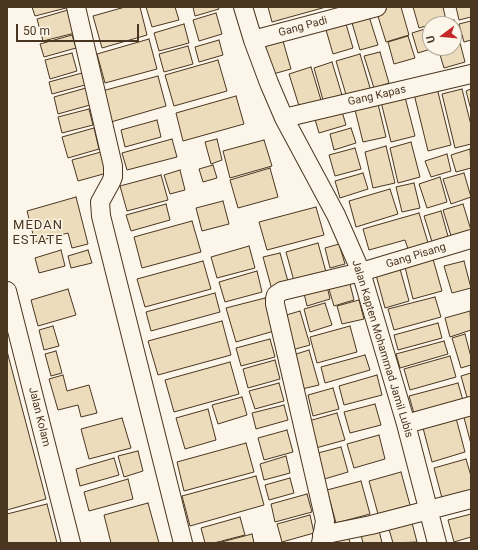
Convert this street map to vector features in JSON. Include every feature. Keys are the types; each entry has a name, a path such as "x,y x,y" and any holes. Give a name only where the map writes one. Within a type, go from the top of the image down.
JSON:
{"street":[{"path":"76,7 113,166 113,177 100,202 101,216 183,543"},
{"name":"Jalan Kapten Mohammad Jamil Lubis","path":"243,7 268,83 284,118 336,215 361,272 406,424 437,543"},
{"name":"Gang Padi","path":"253,40 377,7"},
{"name":"Gang Kapas","path":"284,118 471,74"},
{"name":"Gang Pisang","path":"321,539 325,521 274,298 282,291 361,272 471,239"},
{"name":"Jalan Kolam","path":"7,291 71,543"},
{"path":"406,424 471,406"},
{"path":"321,539 471,500"}],"building":[{"path":"32,7 65,7 66,8 35,16"},
{"path":"125,7 140,7 147,35 102,48 93,16"},
{"path":"146,7 175,7 179,20 152,27"},
{"path":"193,7 218,7 219,9 195,16"},
{"path":"268,7 326,7 272,22"},
{"path":"385,7 401,7 409,35 386,42 376,10"},
{"path":"413,7 443,7 445,16 422,16 422,27 419,28"},
{"path":"456,7 471,7 471,17 462,19 462,16 458,16"},
{"path":"68,10 75,33 43,41 37,19"},
{"path":"367,10 378,45 360,50 350,16"},
{"path":"216,13 222,34 199,41 193,20"},
{"path":"344,17 353,48 333,54 324,23"},
{"path":"471,21 471,40 464,42 462,35 462,23"},
{"path":"184,24 189,43 159,51 154,33"},
{"path":"422,30 422,52 418,53 412,33"},
{"path":"281,34 291,69 273,74 263,38"},
{"path":"72,35 76,48 44,57 40,44"},
{"path":"408,36 415,58 394,64 388,42"},
{"path":"149,39 157,69 105,83 97,54"},
{"path":"219,40 223,55 199,62 195,47"},
{"path":"188,46 193,64 164,72 159,54"},
{"path":"462,51 465,62 444,68 440,56 462,56"},
{"path":"380,52 389,83 374,88 364,56"},
{"path":"72,53 77,71 50,79 45,60"},
{"path":"360,54 371,91 347,98 336,61"},
{"path":"218,60 227,91 174,106 165,75"},
{"path":"332,62 342,95 323,100 314,68"},
{"path":"311,67 321,100 299,106 289,74"},
{"path":"82,73 85,85 52,94 49,82"},
{"path":"158,76 166,106 111,122 102,91"},
{"path":"86,88 90,105 58,114 54,97"},
{"path":"437,88 451,145 428,151 414,94"},
{"path":"462,89 471,125 471,144 455,148 442,94"},
{"path":"471,89 471,110 466,91"},
{"path":"236,96 244,124 183,141 176,113"},
{"path":"405,97 415,136 391,142 381,102"},
{"path":"378,104 386,137 363,142 355,110"},
{"path":"341,108 346,125 319,133 314,116"},
{"path":"89,109 93,125 62,133 58,117"},
{"path":"157,120 161,137 125,147 121,130"},
{"path":"94,128 99,149 68,158 62,137"},
{"path":"351,128 356,143 334,150 330,134"},
{"path":"172,139 177,157 127,170 122,153"},
{"path":"217,139 222,160 211,164 205,142"},
{"path":"264,140 272,166 230,178 223,151"},
{"path":"411,142 420,177 398,183 390,148"},
{"path":"386,146 395,183 373,188 365,152"},
{"path":"355,148 361,169 335,176 329,155"},
{"path":"470,149 471,168 456,172 451,155"},
{"path":"101,152 107,173 78,181 72,160"},
{"path":"447,154 451,171 431,177 425,161"},
{"path":"213,165 217,178 203,182 199,169"},
{"path":"270,168 278,197 238,208 230,180"},
{"path":"180,170 185,190 170,194 164,175"},
{"path":"363,173 368,189 340,198 335,181"},
{"path":"464,173 471,197 451,204 443,179"},
{"path":"161,175 168,200 127,211 120,186"},
{"path":"440,177 447,202 427,208 419,184"},
{"path":"414,183 420,208 402,212 396,187"},
{"path":"390,189 398,214 356,227 349,201"},
{"path":"76,197 88,244 72,248 68,233 35,242 27,211"},
{"path":"223,201 229,224 202,231 196,208"},
{"path":"166,204 170,220 131,231 126,215"},
{"path":"463,204 471,230 452,239 443,210"},
{"path":"316,207 324,235 267,250 259,222"},
{"path":"441,211 449,240 433,245 424,216"},
{"path":"419,213 429,246 409,252 405,240 369,250 363,229"},
{"path":"192,221 201,252 142,268 134,237"},
{"path":"318,243 326,272 294,281 286,252"},
{"path":"339,244 345,264 330,268 325,248"},
{"path":"249,246 255,268 217,278 211,257"},
{"path":"61,250 65,266 39,273 35,258"},
{"path":"88,250 92,263 71,268 68,256"},
{"path":"280,253 289,285 272,290 263,257"},
{"path":"433,259 442,291 413,299 405,267"},
{"path":"203,261 211,289 145,307 137,279"},
{"path":"464,261 471,288 452,293 444,266"},
{"path":"400,269 409,301 385,308 376,275"},
{"path":"257,271 262,292 225,302 219,282"},
{"path":"349,280 354,300 334,306 328,286"},
{"path":"326,282 330,299 307,306 303,289"},
{"path":"68,289 76,315 38,326 31,300"},
{"path":"215,293 220,312 151,331 146,312"},
{"path":"435,297 441,317 394,330 388,309"},
{"path":"265,298 274,331 236,342 226,308"},
{"path":"359,300 364,319 342,324 337,306"},
{"path":"325,303 332,325 310,332 304,309"},
{"path":"300,311 310,345 292,350 283,316"},
{"path":"470,311 471,330 450,337 445,318"},
{"path":"222,321 231,355 158,375 148,341"},
{"path":"438,323 442,338 398,350 394,335"},
{"path":"53,326 59,346 44,350 39,330"},
{"path":"350,326 357,352 317,363 310,337"},
{"path":"465,334 471,357 471,365 461,368 452,338"},
{"path":"270,339 275,357 241,366 236,348"},
{"path":"444,341 448,354 400,368 396,354"},
{"path":"309,350 319,385 302,389 293,355"},
{"path":"7,351 46,499 7,510"},
{"path":"56,351 62,373 51,376 45,354"},
{"path":"365,355 370,370 325,383 321,367"},
{"path":"450,356 456,377 410,390 404,369"},
{"path":"275,360 280,379 248,388 243,369"},
{"path":"230,362 239,394 174,412 165,380"},
{"path":"471,373 471,400 468,401 461,376"},
{"path":"63,375 67,391 89,385 97,413 81,417 78,405 58,410 49,379"},
{"path":"377,375 382,395 344,405 339,386"},
{"path":"279,383 284,401 255,409 249,391"},
{"path":"458,383 464,404 415,417 409,396"},
{"path":"333,388 339,409 313,416 308,395"},
{"path":"242,397 247,415 218,424 212,405"},
{"path":"375,404 381,425 350,433 344,412"},
{"path":"284,405 288,420 256,429 252,413"},
{"path":"208,409 216,440 185,449 176,418"},
{"path":"471,412 471,444 463,414"},
{"path":"337,413 345,440 312,449 305,422"},
{"path":"122,418 131,448 89,459 81,429"},
{"path":"456,418 465,452 432,462 423,428"},
{"path":"287,430 293,452 264,460 258,438"},
{"path":"379,435 385,459 354,468 347,444"},
{"path":"246,443 254,472 184,491 177,462"},
{"path":"341,447 348,472 321,480 314,454"},
{"path":"138,451 143,471 124,477 118,456"},
{"path":"286,456 290,473 264,480 260,464"},
{"path":"114,458 119,475 80,486 76,469"},
{"path":"466,459 471,476 471,490 442,498 434,468"},
{"path":"401,472 410,505 378,514 369,481"},
{"path":"256,476 264,505 190,526 182,496"},
{"path":"290,478 294,493 269,500 265,485"},
{"path":"128,479 133,499 89,511 84,492"},
{"path":"361,481 370,514 336,523 327,490"},
{"path":"307,494 312,512 275,522 271,504"},
{"path":"148,503 159,543 111,543 104,515"},
{"path":"47,504 57,543 7,543 7,514"},
{"path":"471,514 471,537 454,542 448,520"},
{"path":"310,515 314,533 282,542 277,524"},
{"path":"240,517 245,535 214,543 205,543 201,528"},
{"path":"411,519 417,542 393,543 388,526"},
{"path":"379,530 382,543 363,543 361,535"},
{"path":"252,534 254,543 218,543"},
{"path":"348,534 350,543 332,543 331,538"}],"district":[{"name":"MEDAN ESTATE","path":"38,234"}]}
